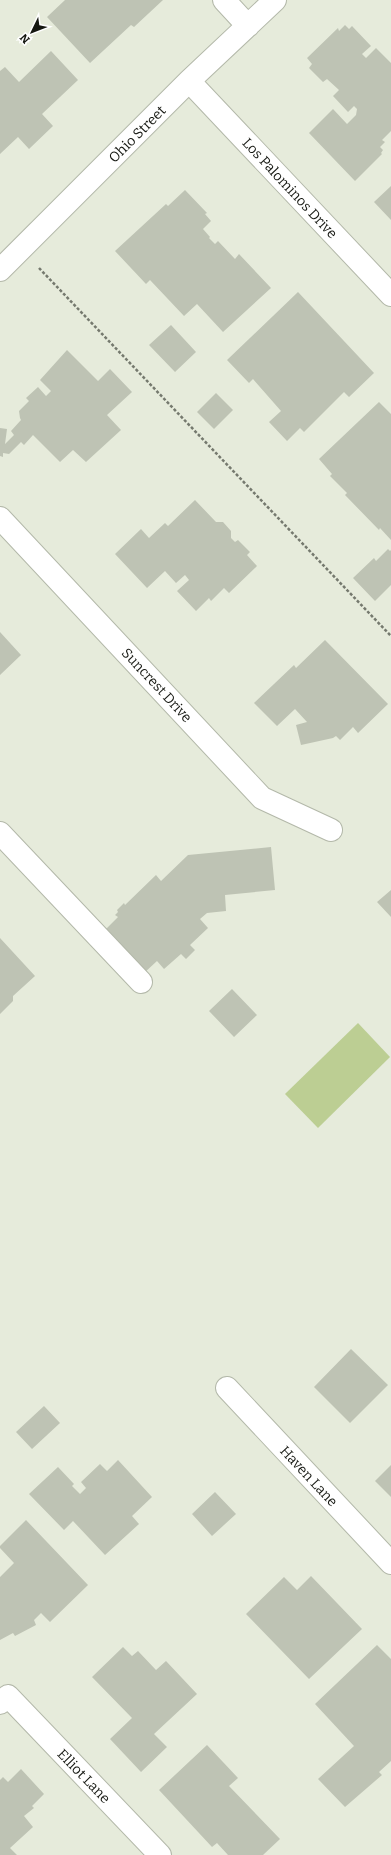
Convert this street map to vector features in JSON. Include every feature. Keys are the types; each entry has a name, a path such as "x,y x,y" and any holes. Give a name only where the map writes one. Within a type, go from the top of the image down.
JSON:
{"street":[{"path":"224,0 248,26"},
{"name":"Ohio Street","path":"0,270 189,81 275,0"},
{"name":"Los Palominos Drive","path":"189,81 391,295"},
{"name":"Suncrest Drive","path":"0,518 262,798 331,830"},
{"path":"0,833 141,982"},
{"name":"Haven Lane","path":"227,1388 391,1563"},
{"name":"Elliot Lane","path":"4,1700 160,1855"}],"path":[{"path":"21,249 391,636"}],"green space":[{"path":"358,1023 390,1057 318,1128 285,1094"}],"building":[{"path":"65,0 163,0 134,27 131,25 90,63 47,17"},
{"path":"345,25 349,29 352,26 371,46 362,54 366,58 376,48 391,63 391,131 382,140 385,142 380,147 383,150 381,153 382,154 355,181 309,133 333,109 347,124 356,115 357,109 354,106 348,112 333,96 339,90 327,79 323,82 309,68 312,64 307,58 338,28 339,31"},
{"path":"51,51 78,80 42,114 53,126 29,149 18,137 0,154 0,71 5,67 19,82"},
{"path":"391,186 391,220 374,202"},
{"path":"185,190 207,213 205,214 211,221 203,229 210,237 209,238 215,244 218,241 235,259 239,254 271,288 223,332 197,304 184,316 150,280 146,284 115,251 166,204 168,206"},
{"path":"298,292 374,373 349,397 344,392 304,432 300,428 287,441 269,422 281,411 253,379 249,383 227,360"},
{"path":"171,325 196,352 175,372 149,345"},
{"path":"67,350 98,381 110,369 132,392 107,415 121,430 86,462 73,450 60,462 33,435 24,445 21,442 9,454 3,453 3,457 0,456 0,428 7,429 5,444 14,435 11,431 21,420 19,411 29,401 26,398 38,387 46,396 51,391 40,380"},
{"path":"216,393 233,410 214,429 197,412"},
{"path":"379,402 391,414 391,540 380,528 379,530 345,495 347,493 330,476 332,474 319,459"},
{"path":"195,500 216,522 223,522 231,531 231,538 235,542 238,540 250,552 247,555 257,566 229,593 224,588 211,601 209,598 196,611 177,591 189,580 185,575 176,583 165,571 147,588 115,554 141,529 149,538 165,523 168,526"},
{"path":"388,549 390,551 391,550 391,585 375,601 353,578 374,558 376,561"},
{"path":"0,632 21,655 0,675"},
{"path":"325,640 388,704 358,733 353,727 340,740 336,736 301,745 296,725 307,722 295,709 277,726 254,703 294,665 296,668"},
{"path":"271,847 275,890 225,895 226,911 207,913 200,919 208,928 190,945 195,950 186,959 181,954 164,969 157,961 143,974 103,932 118,917 115,915 118,912 117,910 124,903 125,905 156,875 161,881 188,855"},
{"path":"391,890 391,917 377,902"},
{"path":"0,938 35,976 13,996 13,1001 0,1014"},
{"path":"232,989 257,1015 234,1037 209,1011"},
{"path":"351,1349 388,1385 350,1423 314,1387"},
{"path":"44,1406 60,1423 32,1449 16,1432"},
{"path":"118,1460 152,1497 132,1516 139,1524 105,1555 73,1521 64,1530 29,1494 58,1467 74,1484 72,1486 80,1494 86,1488 81,1482 100,1464 107,1471"},
{"path":"391,1465 391,1497 375,1481"},
{"path":"215,1492 236,1514 212,1536 192,1514"},
{"path":"26,1520 88,1585 50,1622 41,1613 34,1620 36,1625 15,1636 13,1633 0,1640 0,1577 14,1563 0,1548 0,1546"},
{"path":"311,1576 362,1629 309,1679 246,1614 284,1577 297,1590"},
{"path":"377,1645 391,1659 391,1761 379,1772 382,1775 345,1807 318,1779 354,1746 315,1704"},
{"path":"123,1647 132,1656 138,1651 156,1670 166,1661 197,1694 154,1734 167,1747 141,1772 110,1739 132,1718 92,1677"},
{"path":"207,1745 238,1778 229,1786 280,1839 263,1855 228,1855 217,1843 212,1847 159,1790"},
{"path":"21,1769 44,1794 32,1806 34,1808 24,1816 33,1827 10,1848 17,1855 0,1855 0,1780 3,1777 8,1782"}]}
